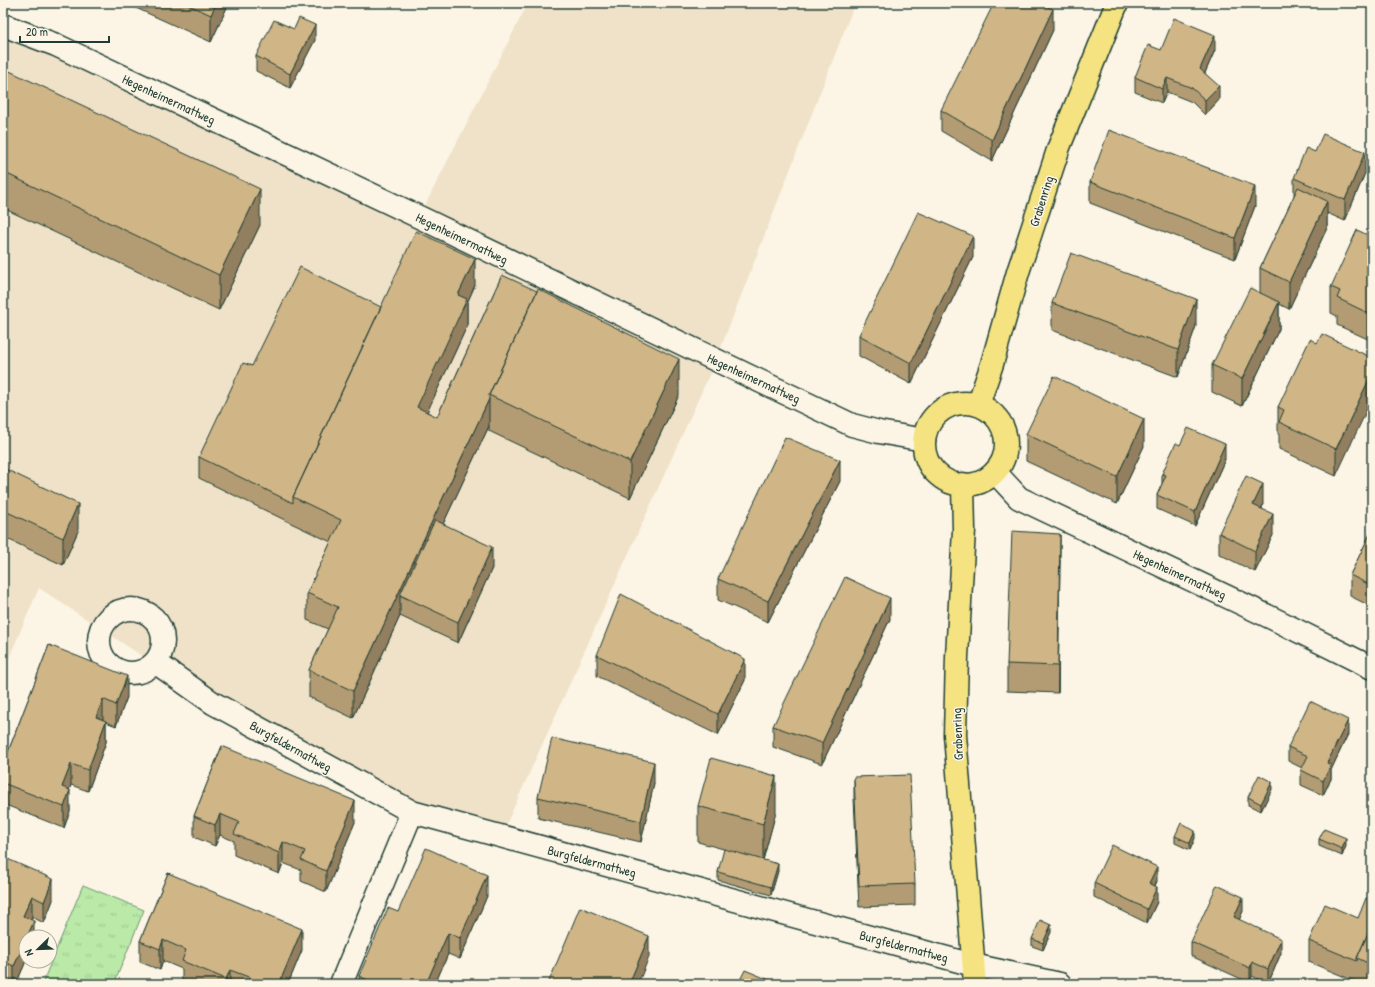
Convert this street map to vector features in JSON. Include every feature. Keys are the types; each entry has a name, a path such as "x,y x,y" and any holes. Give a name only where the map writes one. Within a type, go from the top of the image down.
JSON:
{"main road":[{"name":"Grabenring","path":"978,405 992,364 1018,272 1059,147 1117,3"},
{"path":"966,402 978,405 989,410 997,418 1003,428 1006,440 1005,452 995,472 986,479 975,484 952,483 942,478 934,471 928,462 924,440 927,428 933,418 942,409 954,404 966,402"},
{"name":"Grabenring","path":"963,484 964,530 957,656 955,735 974,975"}],"street":[{"name":"Hegenheimermattweg","path":"3,25 56,46 106,69 419,217 852,425 879,432 924,440"},
{"name":"Hegenheimermattweg","path":"995,472 1019,498 1274,619 1372,668"},
{"name":"Burgfeldermattweg","path":"154,662 213,703 412,812 974,975 1060,984"},
{"path":"341,984 412,812"}],"shaded area":[{"path":"528,3 855,3 716,360 501,836 412,812 213,703 39,588 3,672 3,25 419,217"}],"green space":[{"path":"83,885 144,910 114,984 42,984 48,969 58,969 58,945"}],"building":[{"path":"184,3 216,3 211,15"},
{"path":"994,3 1038,3 1053,9 992,140 941,110"},
{"path":"299,18 315,25 290,74 256,56 274,20 294,29"},
{"path":"1174,18 1215,35 1200,69 1219,86 1205,100 1192,88 1167,78 1162,89 1135,77 1148,45 1161,50"},
{"path":"3,68 260,189 219,275 3,172"},
{"path":"1109,130 1255,186 1235,238 1090,182"},
{"path":"1323,134 1365,152 1345,200 1294,178 1306,148 1315,152"},
{"path":"1298,187 1327,201 1289,282 1260,268"},
{"path":"918,212 973,236 911,363 859,335"},
{"path":"1357,230 1372,237 1372,315 1337,298 1340,291 1331,287"},
{"path":"416,231 475,259 458,295 467,299 417,407 437,417 502,275 537,291 489,395 489,399 353,691 309,670 338,607 307,593 341,520 293,497"},
{"path":"1071,253 1196,299 1178,350 1052,303"},
{"path":"300,267 381,307 293,497 293,503 199,457 243,363 252,366"},
{"path":"1250,288 1279,302 1242,379 1212,365"},
{"path":"538,289 679,359 630,462 489,395"},
{"path":"1322,334 1372,358 1372,373 1336,449 1279,422 1284,410 1278,407 1310,339 1317,343"},
{"path":"1054,376 1144,419 1117,477 1026,434"},
{"path":"1188,428 1225,444 1195,512 1157,495 1166,475 1162,474 1169,458 1176,443 1180,445"},
{"path":"785,437 840,460 768,601 718,579"},
{"path":"3,468 78,504 63,538 3,510"},
{"path":"1246,476 1263,484 1253,505 1273,514 1255,551 1219,533"},
{"path":"435,520 492,547 458,622 400,595"},
{"path":"1372,530 1372,586 1350,575"},
{"path":"1012,531 1060,534 1058,666 1007,664"},
{"path":"845,577 890,598 822,743 773,726"},
{"path":"621,594 745,659 718,714 597,655"},
{"path":"49,645 127,676 116,705 103,699 96,717 106,721 88,770 71,764 62,787 70,790 64,807 3,783 3,765"},
{"path":"1310,701 1348,720 1327,763 1331,765 1323,781 1301,770 1308,756 1288,747"},
{"path":"552,738 654,762 641,821 538,797"},
{"path":"222,746 355,801 326,871 301,860 305,851 283,842 279,853 234,834 239,822 220,814 215,825 194,816"},
{"path":"711,758 776,776 763,824 698,806"},
{"path":"910,775 915,884 859,886 854,777"},
{"path":"1259,775 1272,782 1261,804 1248,797"},
{"path":"1181,823 1195,831 1190,843 1175,836"},
{"path":"1324,829 1346,838 1342,849 1319,839"},
{"path":"1112,845 1157,867 1149,883 1157,887 1147,909 1094,883"},
{"path":"426,848 487,875 460,938 448,933 426,984 377,984 359,976 388,908 398,912"},
{"path":"724,849 778,864 771,887 718,872"},
{"path":"3,857 53,879 44,902 32,896 23,916 34,921 30,929 18,929 18,957 14,966 3,961"},
{"path":"168,873 302,929 279,984 248,984 251,978 230,970 226,979 182,961 186,950 163,940 160,949 140,941"},
{"path":"1217,885 1243,897 1234,917 1281,939 1268,969 1252,962 1250,968 1191,942"},
{"path":"1366,898 1372,900 1372,924 1357,961 1309,941 1325,904 1358,918"},
{"path":"580,907 649,936 629,984 548,984"},
{"path":"1040,920 1051,925 1043,943 1032,939"},
{"path":"1372,924 1372,972 1368,970 1370,964 1357,958"},
{"path":"745,970 779,984 738,984"},
{"path":"932,982 932,984 917,984"}]}
